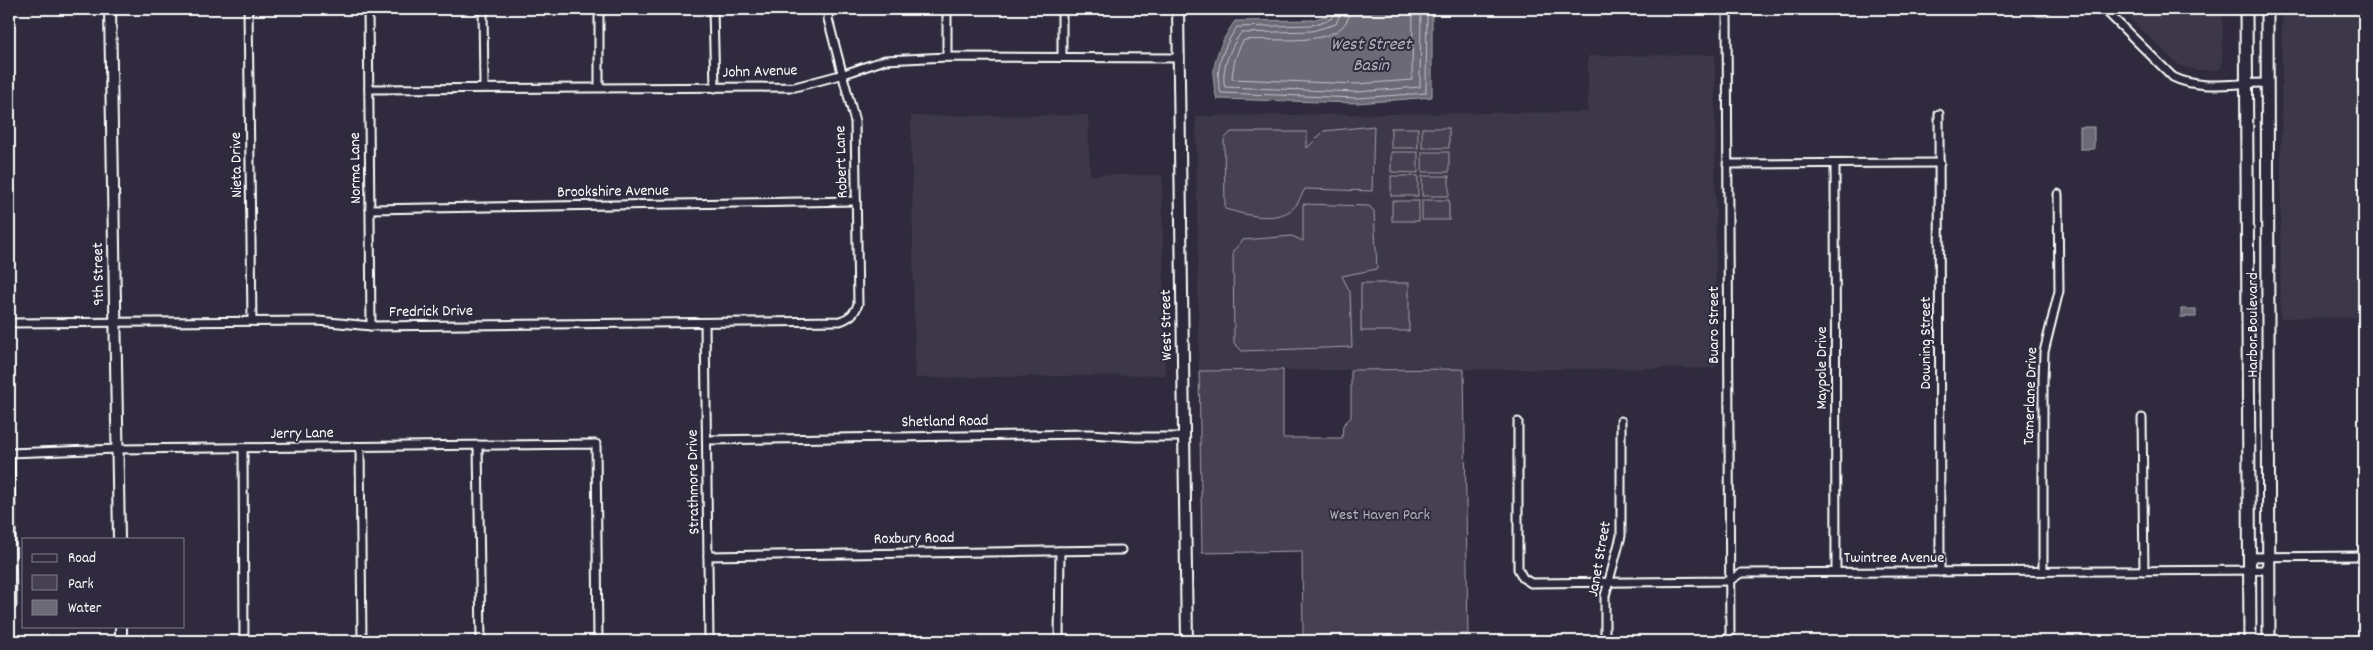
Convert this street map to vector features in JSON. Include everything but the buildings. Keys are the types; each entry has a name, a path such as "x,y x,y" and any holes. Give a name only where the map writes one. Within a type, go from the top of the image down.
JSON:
{"main road":[{"name":"9th Street","path":"110,9 120,538"},
{"name":"West Street","path":"1178,9 1186,641"},
{"name":"Harbor Boulevard","path":"2246,9 2250,641"},
{"name":"Harbor Boulevard","path":"2267,9 2269,641"},
{"path":"2248,354 2268,354"},
{"path":"121,628 121,641"}],"street":[{"name":"Nieta Drive","path":"248,9 252,321"},
{"name":"Norma Lane","path":"368,9 371,326"},
{"path":"483,9 484,87"},
{"path":"599,9 599,86"},
{"path":"713,9 715,88"},
{"name":"Robert Lane","path":"829,9 828,19 844,74 855,122 858,304 852,315"},
{"path":"946,9 948,57"},
{"path":"1062,9 1062,57"},
{"name":"Buaro Street","path":"1727,9 1730,641"},
{"path":"2104,9 2173,77 2196,85 2268,82"},
{"name":"John Avenue","path":"368,89 599,86 795,87 886,60 948,57 1179,58"},
{"name":"Downing Street","path":"1939,114 1940,572"},
{"path":"1727,164 1940,163"},
{"name":"Maypole Drive","path":"1835,164 1836,572"},
{"name":"Tamerlane Drive","path":"2043,571 2042,379 2044,352 2059,291 2058,194"},
{"name":"Brookshire Avenue","path":"370,209 856,201"},
{"name":"Fredrick Drive","path":"9,323 318,321 371,326 705,323 840,321 852,315"},
{"name":"Strathmore Drive","path":"705,323 709,641"},
{"path":"2142,418 2144,571"},
{"name":"Janet Street","path":"1605,641 1605,596 1621,536 1621,421"},
{"name":"Twintree Avenue","path":"1518,422 1518,568 1523,578 1532,583 1729,581 1741,573 2269,570"},
{"name":"Shetland Road","path":"707,440 1090,434 1135,437 1184,437"},
{"name":"Jerry Lane","path":"10,453 118,449 596,444 598,641"},
{"path":"478,445 481,641"},
{"path":"360,447 362,641"},
{"path":"243,448 244,641"},
{"path":"10,453 11,605"},
{"path":"1060,550 1060,641"},
{"name":"Roxbury Road","path":"708,556 1121,550"},
{"path":"2249,556 2364,556"}],"shaded area":[{"path":"2119,9 2223,9 2222,67 2219,70 2197,70 2180,66"},
{"path":"2282,9 2364,9 2364,317 2280,318"},
{"path":"1715,55 1716,368 1199,371 1196,116 1588,112 1588,56"},
{"path":"1088,115 1090,175 1162,175 1165,375 915,378 911,116"},
{"path":"1593,634 1593,641 1353,641 1353,635"}],"green space":[{"path":"1374,126 1372,191 1305,189 1297,204 1290,210 1273,216 1253,216 1225,209 1224,139 1231,132 1307,132 1307,148 1324,131"},
{"path":"1391,128 1418,128 1418,148 1391,148"},
{"path":"1422,128 1449,128 1449,148 1422,148"},
{"path":"1391,152 1418,152 1418,173 1391,172"},
{"path":"1422,152 1449,152 1449,172 1422,172"},
{"path":"1391,176 1418,176 1418,196 1391,196"},
{"path":"1422,176 1449,176 1449,196 1422,196"},
{"path":"1422,200 1449,200 1449,220 1422,220"},
{"path":"1392,201 1419,201 1419,221 1392,221"},
{"path":"1303,204 1369,206 1374,211 1377,269 1342,276 1350,292 1352,347 1242,351 1234,343 1233,251 1243,240 1292,236 1303,241"},
{"path":"1361,283 1409,283 1409,331 1361,331"},
{"name":"West Haven Park","path":"1464,369 1468,634 1303,635 1302,551 1202,553 1199,371 1283,370 1283,438 1342,438 1343,425 1351,417 1351,370"}],"water":[{"name":"West Street Basin","path":"1331,9 1432,9 1432,97 1358,103 1217,99 1214,88 1216,58 1224,39 1235,21 1312,20 1329,15"},
{"path":"2034,9 2050,9 2052,11 2045,17 2036,16"},
{"path":"2080,127 2094,127 2094,149 2080,149"},
{"path":"2181,309 2196,309 2196,317 2181,317"}]}
